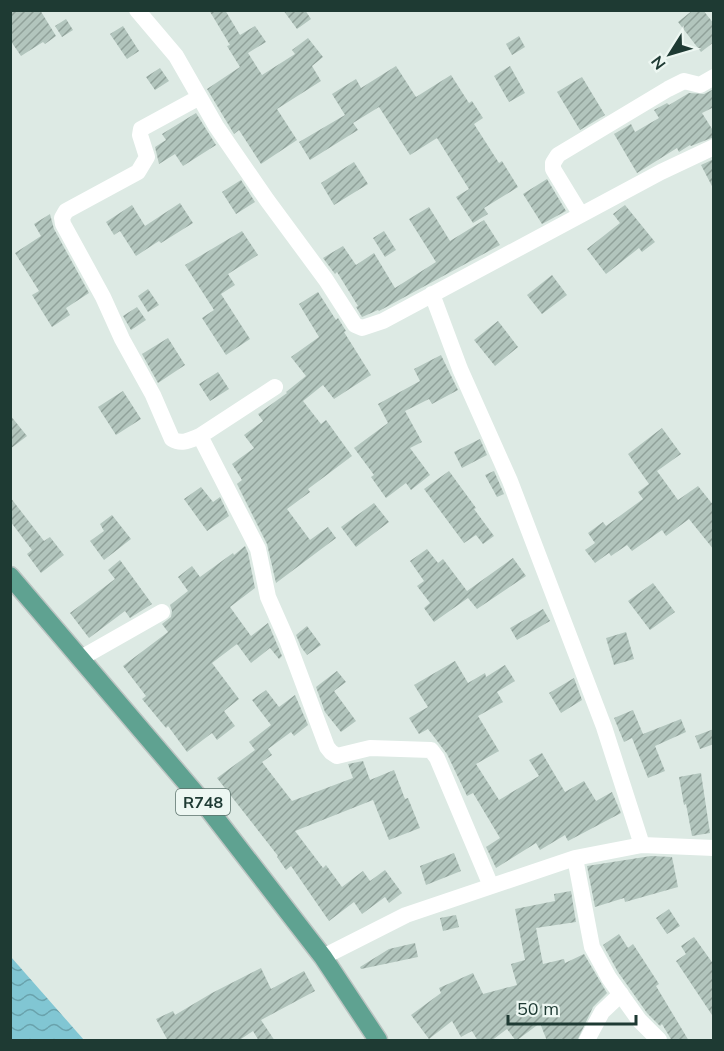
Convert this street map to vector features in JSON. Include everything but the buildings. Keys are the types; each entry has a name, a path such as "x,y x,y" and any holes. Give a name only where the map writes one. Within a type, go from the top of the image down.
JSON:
{"main road":[{"name":"R748","path":"10,576 207,807 323,957 378,1041"}],"street":[{"path":"137,10 176,56 198,98 260,190 326,279 355,325 362,328 383,321 661,172 714,147"},
{"path":"581,215 553,169 553,163 558,155 668,89 684,81 700,85 714,77"},
{"path":"198,98 141,129 140,135 147,157 138,172 66,211 62,218 63,224 153,395 172,439 186,442 200,436 275,387"},
{"path":"432,294 460,369 510,481 548,580 604,727 642,845"},
{"path":"200,436 258,549 268,597 287,640 327,747 337,756 370,748 429,748 437,758 491,886"},
{"path":"81,658 162,612"},
{"path":"323,957 406,915 575,858 642,845 714,848"},
{"path":"575,858 592,947 609,978 639,1020 659,1041"},
{"path":"587,1041 602,1012 621,994"}],"water":[{"path":"11,957 84,1040 11,1040"}]}
